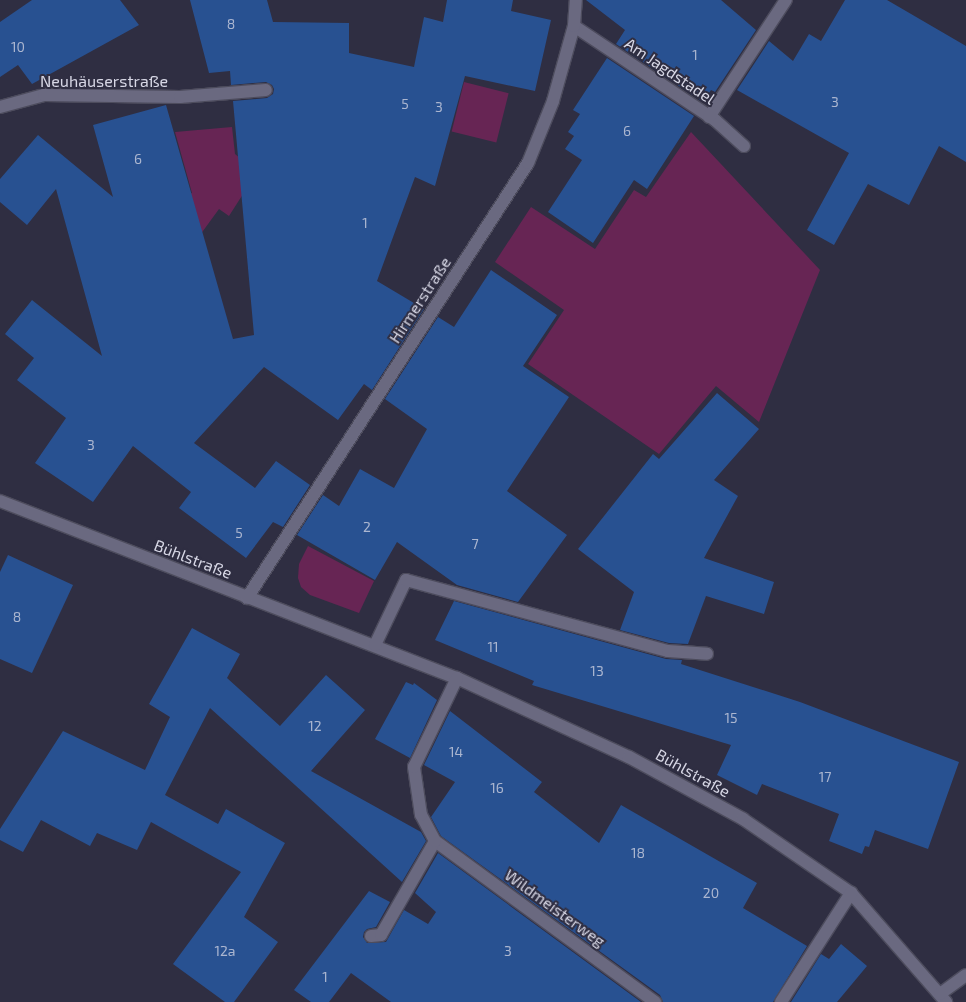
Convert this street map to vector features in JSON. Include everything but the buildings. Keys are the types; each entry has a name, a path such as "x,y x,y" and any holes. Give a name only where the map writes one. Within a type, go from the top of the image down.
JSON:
{"street":[{"name":"Hirmerstraße","path":"247,598 528,163 553,101 574,26 576,0"},
{"path":"710,117 786,0"},
{"name":"Am Jagdstadel","path":"574,26 710,117 744,146"},
{"name":"Neuhäuserstraße","path":"0,107 44,95 180,97 266,90"},
{"name":"Bühlstraße","path":"0,501 457,678 629,757 743,819 851,893 943,998"},
{"path":"374,645 406,580 668,651 707,654"},
{"name":"Wildmeisterweg","path":"457,678 414,767 421,815 435,841 655,1002"},
{"path":"371,936 381,935 435,841"},
{"path":"781,1002 851,893"},
{"path":"943,998 966,975"}],"shaded area":[{"path":"464,82 509,93 496,143 452,131"},
{"path":"232,127 235,154 250,166 245,191 229,216 219,209 160,290 164,201 192,193 175,132"},
{"path":"691,132 820,270 759,422 716,386 659,454 528,364 564,310 495,262 531,207 595,249 634,190 646,197"},
{"path":"308,546 374,581 359,613 310,595 301,587 298,578 299,564"}]}
